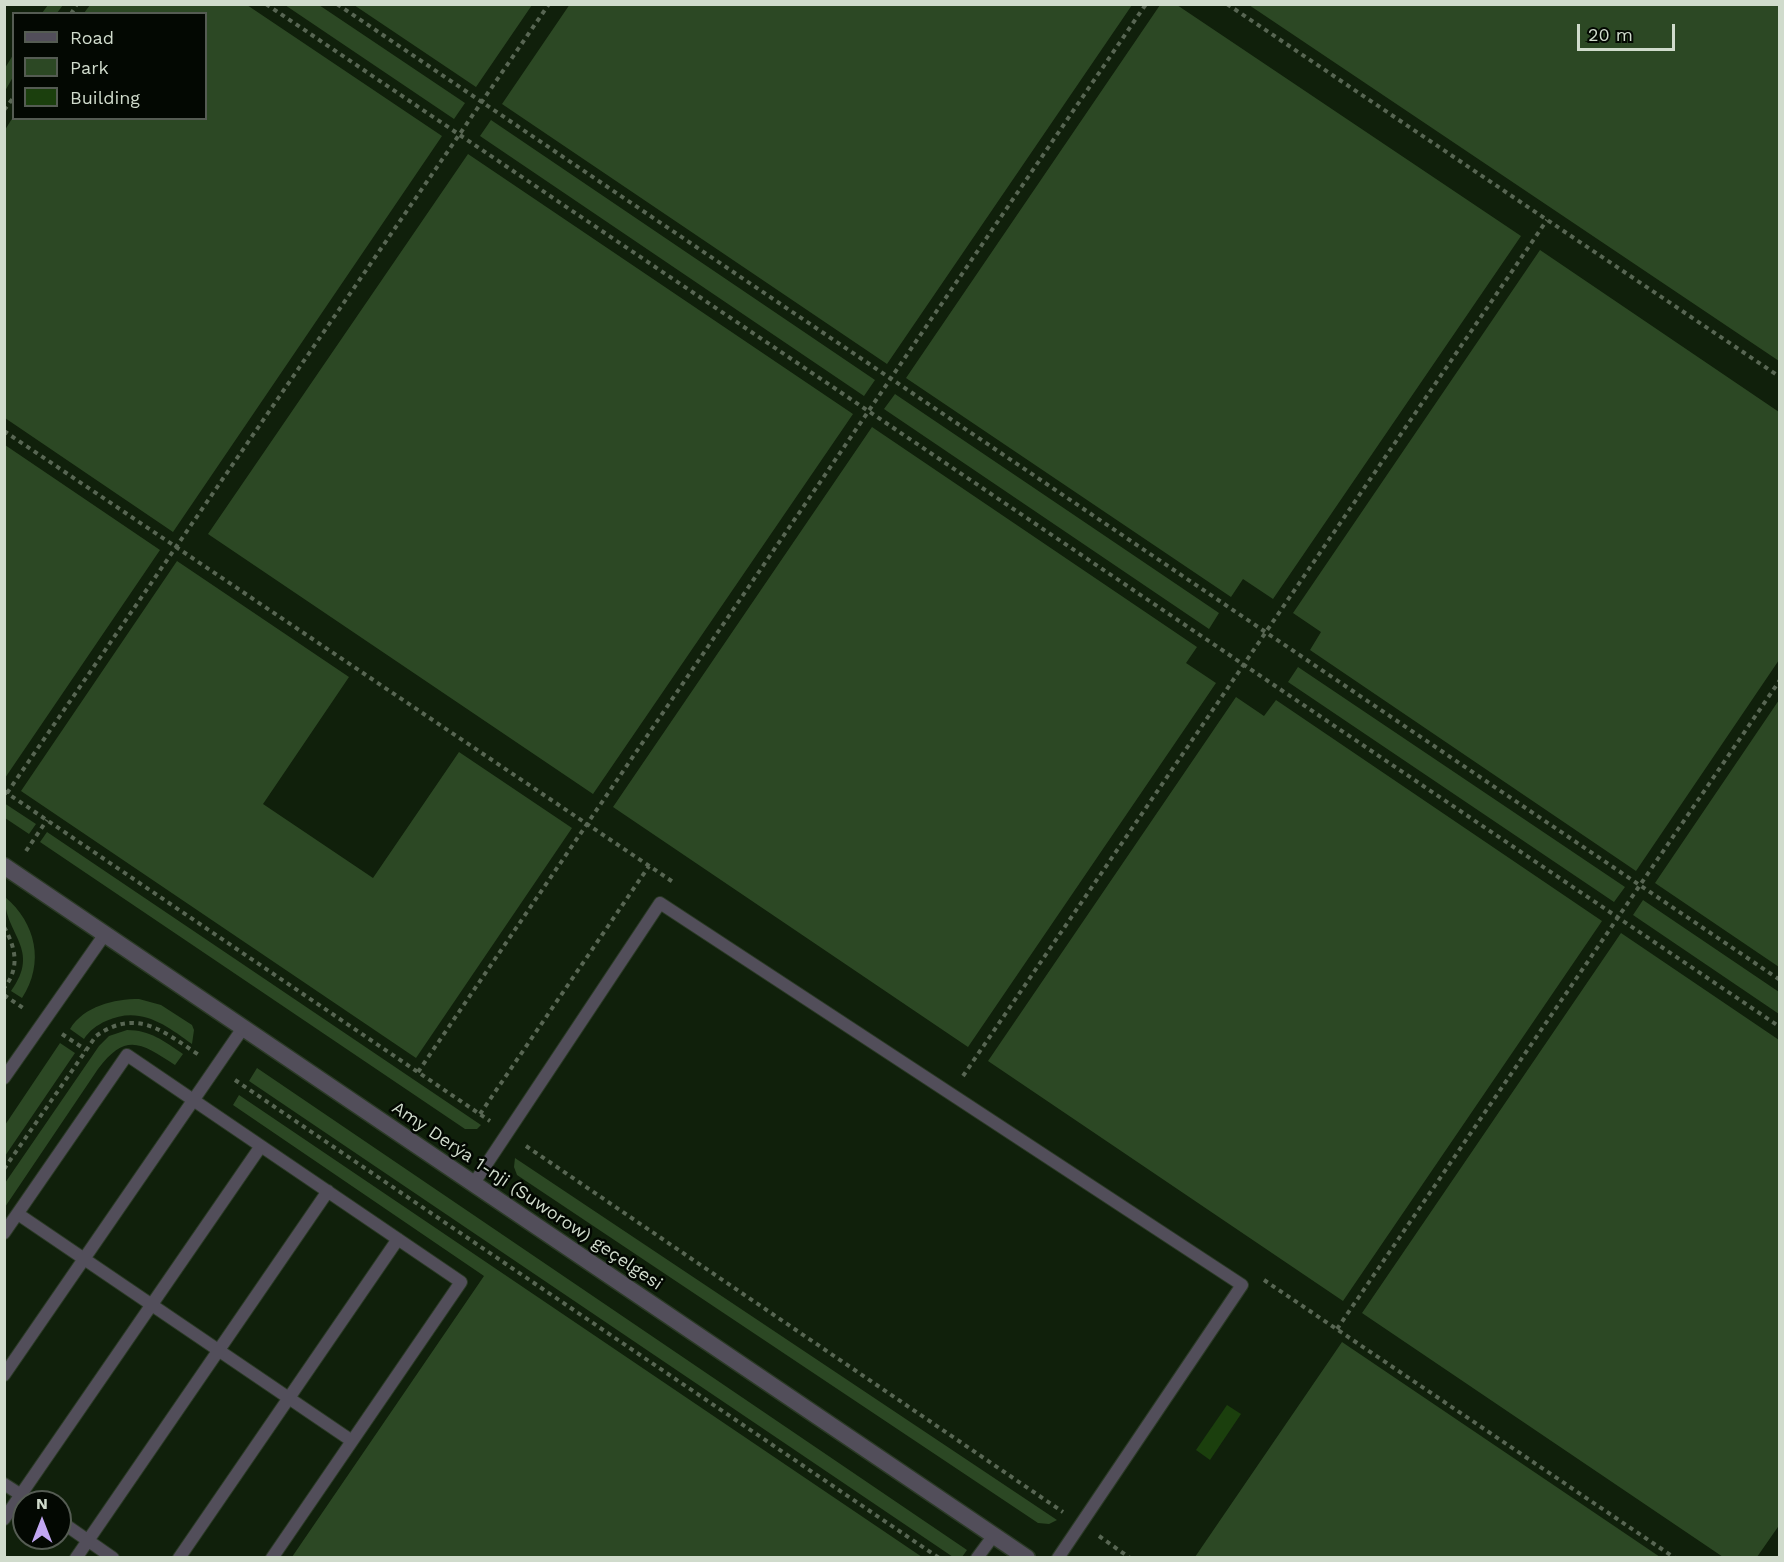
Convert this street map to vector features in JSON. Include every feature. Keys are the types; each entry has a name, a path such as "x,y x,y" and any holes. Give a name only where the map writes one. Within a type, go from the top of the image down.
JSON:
{"street":[{"name":"Amy Derýa 1-nji (Suworow) geçelgesi","path":"4,866 1027,1557"}],"lane":[{"path":"474,1183 660,903 1242,1285 1058,1557"},
{"path":"4,1078 105,934"},
{"path":"4,1375 243,1028"},
{"path":"4,1233 127,1055 461,1282 272,1557"},
{"path":"31,1490 152,1305 261,1146"},
{"path":"76,1557 328,1191"},
{"path":"18,1214 352,1441"},
{"path":"179,1557 398,1239"},
{"path":"72,1529 113,1557"},
{"path":"977,1557 994,1535"}],"path":[{"path":"266,4 1779,1027"},
{"path":"337,4 1779,980"},
{"path":"549,4 6,792 1130,1557"},
{"path":"418,1072 1146,4"},
{"path":"1227,4 1779,377"},
{"path":"962,1077 1546,220"},
{"path":"1337,1329 1779,680"},
{"path":"480,1114 649,866"},
{"path":"4,927 15,953 15,965 4,988"}],"green space":[{"path":"48,4 63,5 58,12 43,12"},
{"path":"570,4 1132,5 887,364 502,104"},
{"path":"90,5 247,5 442,136 173,532 5,418 5,130 12,119 207,120 207,12 85,12"},
{"path":"285,5 319,5 465,103 454,119"},
{"path":"354,5 532,5 476,87"},
{"path":"1160,5 1177,5 1521,236 1273,599 1243,579 1231,597 906,378"},
{"path":"1249,5 1779,5 1779,361"},
{"path":"12,57 12,79 5,91 5,68"},
{"path":"491,120 875,380 864,396 480,136"},
{"path":"468,154 853,414 593,794 208,534"},
{"path":"1540,250 1779,412 1779,660 1636,871 1310,650 1321,632 1293,613"},
{"path":"895,394 1219,613 1209,629 884,409"},
{"path":"872,427 1197,647 1186,663 1216,683 968,1047 613,807"},
{"path":"5,445 160,550 5,778"},
{"path":"177,561 349,677 263,804 373,878 459,752 572,828 416,1058 21,791"},
{"path":"1298,667 1625,887 1614,902 1288,682"},
{"path":"1236,697 1264,716 1276,700 1602,921 1343,1301 988,1061"},
{"path":"1779,700 1779,967 1655,883"},
{"path":"4,803 36,824 29,834 5,818"},
{"path":"47,832 481,1125 477,1129 465,1129 40,842"},
{"path":"5,897 24,919 34,944 33,971 22,998 11,991 20,976 23,964 19,942 6,910"},
{"path":"1643,900 1779,992 1779,1014 1633,915"},
{"path":"1621,933 1779,1040 1780,1524 1757,1557 1723,1557 1362,1313"},
{"path":"139,999 161,1005 192,1025 194,1030 192,1044 162,1024 141,1016 130,1015 106,1021 94,1028 84,1039 70,1029 83,1015 100,1005 120,1000"},
{"path":"127,1030 150,1034 183,1054 175,1065 153,1051 134,1045 117,1050 108,1057 5,1207 5,1183 99,1046 109,1036"},
{"path":"60,1043 75,1053 5,1156 5,1125"},
{"path":"257,1068 967,1550 962,1557 953,1557 249,1081"},
{"path":"239,1095 922,1557 292,1557 484,1276 233,1105"},
{"path":"515,1158 1057,1520 1049,1524 1038,1523 517,1175 514,1167"},
{"path":"1342,1342 1660,1557 1195,1557"}],"building":[{"path":"1227,1405 1241,1414 1210,1460 1196,1450"}]}
